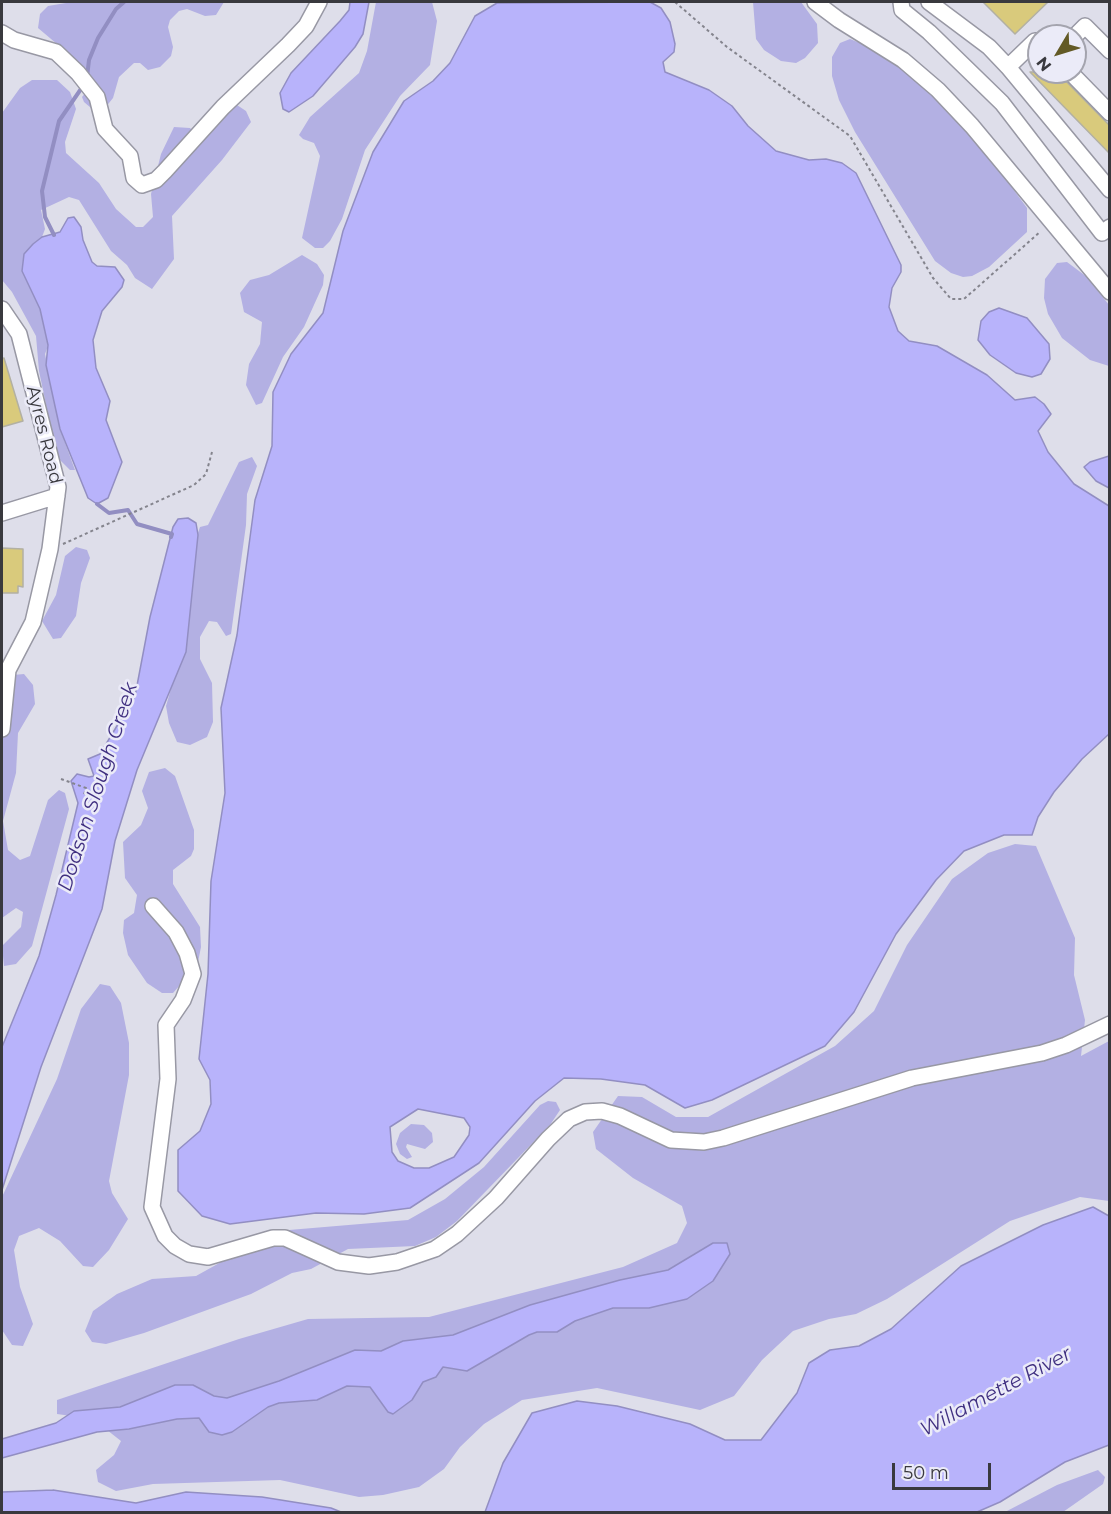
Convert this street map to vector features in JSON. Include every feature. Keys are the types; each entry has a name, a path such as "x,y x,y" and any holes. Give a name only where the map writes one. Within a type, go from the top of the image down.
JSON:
{"street":[{"path":"2,33 14,40 56,52 78,73 95,94 105,129 130,156 134,178 138,183 146,184 165,171 223,107 306,26 320,2"},
{"path":"815,2 839,20 903,60 938,90 972,126 1110,292"},
{"path":"901,2 902,10 929,32 1002,103 1102,233 1110,227"},
{"path":"934,3 989,47 1008,67 1110,190"},
{"path":"1087,28 1110,51"},
{"path":"1008,67 1027,49"},
{"path":"1082,84 1110,113"},
{"name":"Ayres Road","path":"2,309 19,334 58,487 50,549 33,622 8,670 2,729"},
{"path":"2,513 57,496"},
{"path":"153,906 176,932 187,953 193,975 187,992 166,1025 168,1079 152,1207 165,1236 175,1246 189,1254 208,1257 273,1238 285,1238 338,1262 369,1266 397,1262 435,1248 457,1234 496,1198 555,1132 569,1119 585,1112 602,1111 620,1116 671,1140 704,1142 912,1078 1042,1053 1066,1046 1110,1024"}],"path":[{"path":"675,2 727,47 850,136 933,278 951,298 964,298 1052,222"},
{"path":"50,549 92,534 194,485 208,470 212,452"},
{"path":"61,779 86,788 84,795"}],"shaded area":[{"path":"72,2 224,2 216,15 205,16 187,9 179,11 170,20 168,27 173,47 171,56 160,67 148,70 140,63 134,63 119,77 113,98 105,108 91,108 82,97 87,91 57,44 38,28 40,14 48,6"},
{"path":"376,2 432,2 437,21 430,65 400,96 365,150 342,219 330,241 323,248 315,248 302,238 320,156 314,143 299,135 310,117 359,73 367,51"},
{"path":"753,2 801,2 817,24 818,43 805,58 796,63 781,61 764,50 756,39"},
{"path":"850,39 875,49 902,68 938,100 994,163 1027,208 1027,232 989,267 972,276 963,277 951,273 935,261 855,132 839,100 832,76 832,57 840,43"},
{"path":"32,80 57,80 70,92 76,109 65,142 66,153 99,183 116,209 136,227 143,227 153,217 151,194 161,154 174,127 190,128 194,132 237,105 246,111 251,122 222,160 172,216 174,259 152,289 135,278 127,265 111,251 79,200 69,197 41,210 45,229 42,237 33,244 22,271 40,309 48,346 45,354 60,429 75,470 70,470 57,457 39,371 36,336 12,292 2,280 2,113 20,88"},
{"path":"302,255 317,264 324,275 323,285 304,327 283,357 262,403 256,405 246,385 249,364 260,344 262,322 244,312 240,293 250,280 269,275"},
{"path":"1067,262 1087,277 1109,305 1109,366 1090,360 1062,338 1048,314 1044,298 1045,279 1057,263"},
{"path":"252,457 257,466 247,494 246,525 231,634 226,636 217,622 209,621 200,637 200,659 212,683 213,722 207,737 190,745 177,742 169,723 166,706 186,637 193,586 193,547 200,527 208,525 239,462"},
{"path":"76,547 87,550 90,558 81,583 76,616 61,638 53,639 42,621 56,595 65,556"},
{"path":"24,674 33,685 35,704 18,733 16,773 3,821 8,850 20,860 30,856 48,800 59,790 65,793 69,809 32,946 16,964 4,966 2,946 21,927 23,912 16,908 2,918 2,676"},
{"path":"165,768 175,776 194,830 194,849 191,856 173,870 173,884 200,927 201,947 198,962 173,993 162,993 147,983 128,955 123,933 124,920 134,913 137,895 125,878 123,842 141,825 148,808 142,791 149,772"},
{"path":"1015,844 1036,846 1075,938 1074,975 1085,1020 1081,1056 1109,1041 1109,1201 1080,1197 1010,1221 887,1299 856,1314 829,1319 793,1331 762,1360 734,1396 700,1410 597,1388 522,1400 484,1424 460,1447 444,1469 419,1487 383,1495 359,1497 280,1480 153,1484 116,1491 98,1482 96,1470 114,1455 121,1441 93,1419 57,1414 57,1400 239,1339 308,1319 429,1317 623,1267 677,1243 687,1223 682,1206 633,1178 596,1149 593,1132 618,1096 642,1097 676,1117 708,1117 835,1046 874,1011 907,945 952,879 988,853"},
{"path":"100,984 110,986 121,1003 129,1043 129,1075 109,1181 112,1193 128,1219 109,1250 93,1267 83,1266 60,1241 39,1228 19,1236 14,1250 20,1287 33,1324 23,1346 12,1345 2,1330 2,1197 57,1079 81,1009"},
{"path":"548,1101 556,1102 560,1110 550,1125 457,1221 436,1237 415,1246 348,1249 311,1269 292,1273 251,1294 144,1333 106,1344 92,1342 85,1331 93,1311 117,1294 152,1279 196,1276 277,1231 408,1220 445,1199 484,1167 540,1105"},
{"path":"411,1124 424,1125 432,1133 433,1142 425,1149 407,1144 406,1147 412,1157 407,1159 400,1154 396,1144 400,1133"},
{"path":"1098,1470 1105,1477 1103,1484 1063,1512 1005,1512 1057,1485"}],"water":[{"path":"350,2 369,2 363,34 355,47 313,96 289,112 283,109 280,93 291,73 340,21 349,10"},
{"path":"650,2 661,8 670,22 675,44 674,52 663,62 665,72 709,90 732,106 748,126 776,151 809,160 826,159 842,163 856,173 901,265 901,272 892,288 889,307 898,331 909,341 937,346 987,375 1015,400 1035,397 1044,404 1051,414 1038,431 1048,452 1074,484 1109,506 1109,734 1082,759 1054,792 1038,817 1032,835 1004,835 964,851 936,880 896,934 854,1012 825,1046 712,1100 685,1108 645,1085 601,1079 564,1078 535,1101 479,1163 410,1208 364,1214 316,1213 230,1224 202,1216 178,1191 178,1150 200,1131 211,1104 210,1080 199,1059 208,974 211,881 225,793 221,708 237,635 255,500 272,446 273,392 291,354 323,313 343,231 373,152 404,101 433,81 450,63 475,16 497,3","holes":["418,1109 464,1118 470,1127 469,1135 454,1157 429,1168 414,1168 398,1161 392,1152 390,1127"]},
{"path":"74,217 81,227 83,240 92,262 97,266 115,267 124,280 122,287 102,311 93,340 96,368 110,401 106,420 122,462 108,498 97,504 88,498 60,429 46,365 48,345 40,309 22,271 24,254 33,244 42,237 60,232 68,218"},
{"path":"999,308 1027,318 1049,344 1050,359 1041,374 1032,377 1016,373 990,355 978,340 981,321 989,312"},
{"path":"1110,456 1109,488 1096,481 1084,467 1090,462"},
{"path":"188,518 196,523 198,535 186,652 137,770 115,841 102,909 41,1067 2,1190 2,1047 39,956 56,895 78,803 71,781 77,774 94,776 88,759 100,754 135,696 150,617 173,527 178,519"},
{"name":"Willamette River","path":"1093,1207 1109,1216 1109,1445 1065,1462 1000,1502 977,1512 485,1512 503,1463 532,1413 577,1401 617,1406 690,1424 725,1440 761,1440 797,1393 809,1363 830,1350 859,1346 891,1329 961,1266 1043,1225"},
{"path":"713,1243 727,1243 730,1254 713,1281 687,1299 649,1308 613,1308 575,1321 557,1332 537,1332 529,1335 467,1371 443,1367 436,1377 423,1382 412,1400 393,1414 388,1412 370,1387 347,1386 317,1400 279,1403 268,1407 232,1432 222,1435 209,1432 199,1418 177,1419 129,1429 97,1432 2,1458 2,1439 56,1423 74,1411 120,1407 175,1385 193,1385 214,1396 227,1398 279,1381 355,1350 381,1351 403,1341 453,1335 530,1305 620,1280 668,1270"},
{"path":"53,1490 136,1503 186,1492 262,1497 331,1508 341,1512 2,1512 2,1492"}],"building":[{"path":"983,2 1048,2 1015,34"},
{"path":"1042,84 1069,84 1110,126 1110,154"},
{"path":"4,358 23,421 2,427 2,359"},
{"path":"2,548 23,549 23,587 18,586 18,593 2,593"}],"waterway":[{"name":"Dodson Slough Creek","path":"87,77 89,60 98,38 116,9 124,2"},
{"name":"Dodson Slough Creek","path":"54,235 45,217 42,191 59,121 83,86"},
{"name":"Dodson Slough Creek","path":"97,504 109,513 128,510 137,524 172,534 171,537"}]}
